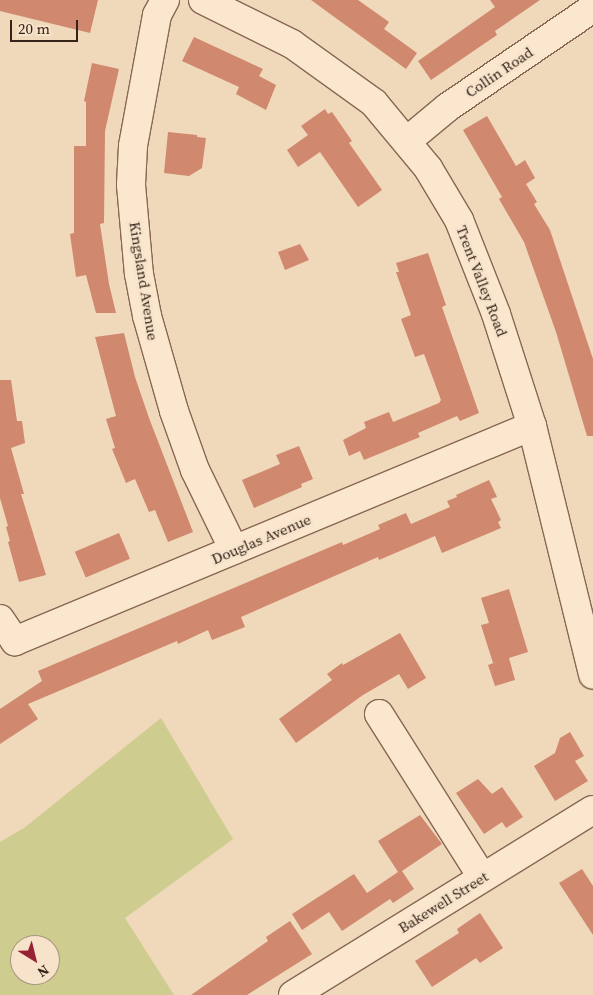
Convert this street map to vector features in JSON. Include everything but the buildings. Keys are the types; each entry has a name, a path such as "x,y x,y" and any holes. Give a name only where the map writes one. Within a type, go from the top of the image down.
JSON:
{"street":[{"name":"Kingsland Avenue","path":"165,0 158,15 133,146 132,193 139,274 147,316 174,411 195,470 234,550"},
{"name":"Trent Valley Road","path":"203,0 292,44 335,73 374,103 428,168 459,220 496,314 532,426 593,675"},
{"name":"Collin Road","path":"407,142 448,107 593,8"},
{"name":"Douglas Avenue","path":"5,639 234,550 532,426"},
{"path":"379,714 482,878"},
{"name":"Bakewell Street","path":"293,995 593,810"}],"shaded area":[{"path":"161,718 233,839 125,918 174,995 0,995 0,842 24,828"}]}
